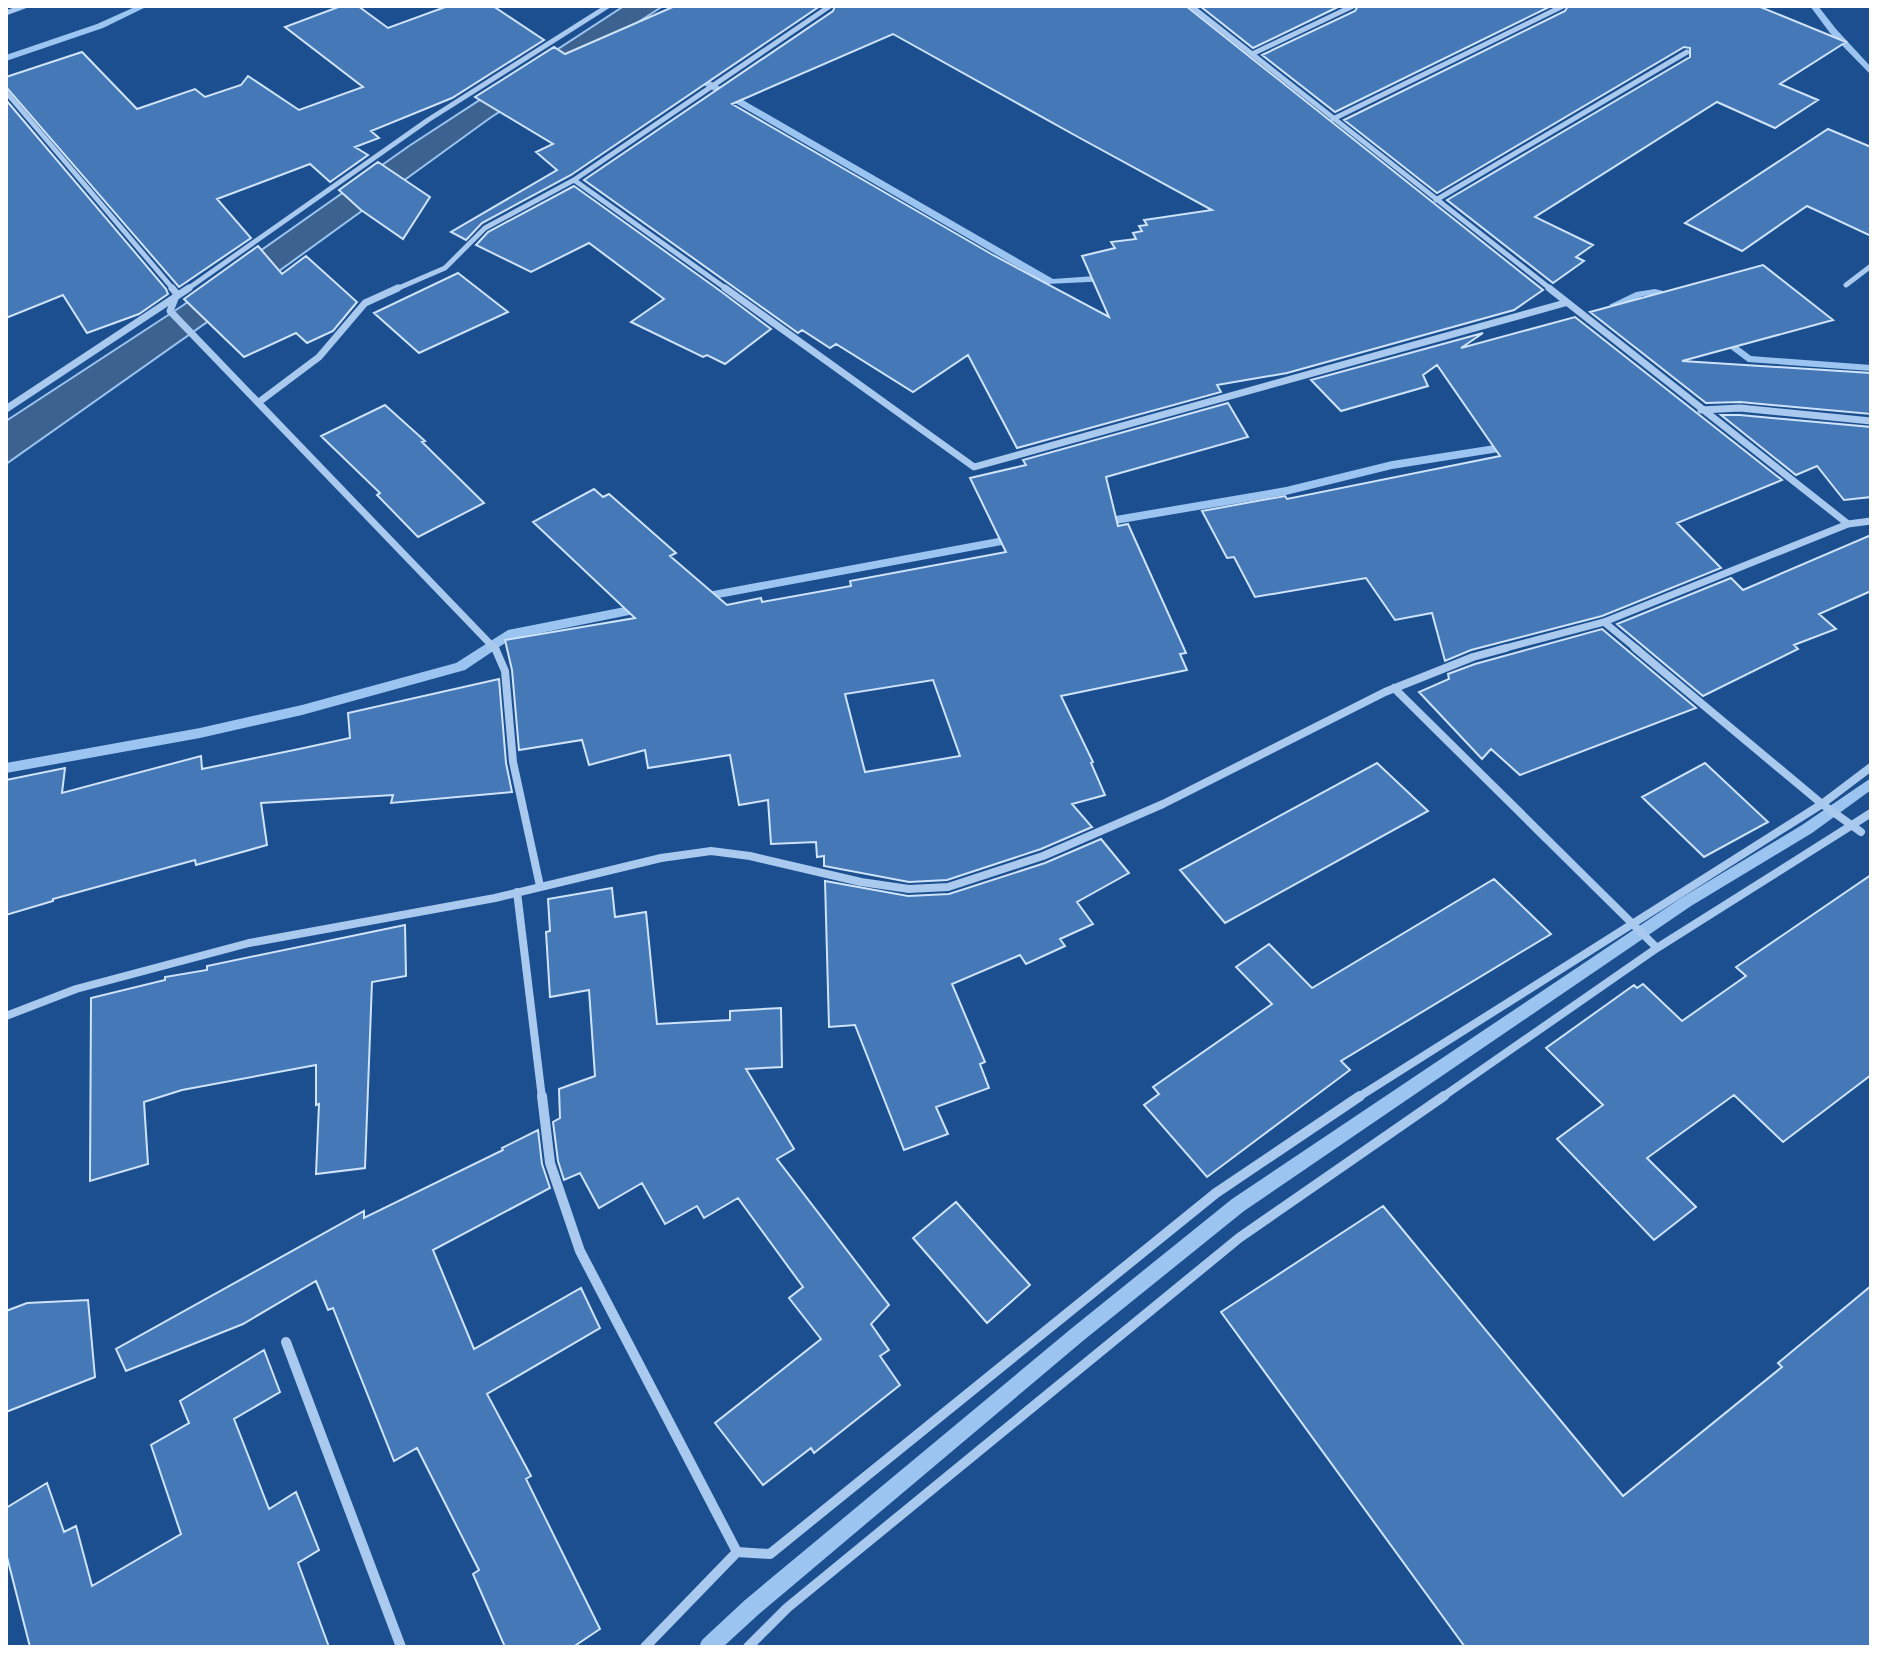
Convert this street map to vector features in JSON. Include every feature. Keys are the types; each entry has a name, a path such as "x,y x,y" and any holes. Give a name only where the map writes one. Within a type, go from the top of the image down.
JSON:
{"street":[{"path":"6,13 25,6"},
{"path":"6,409 141,322 428,120 608,6"},
{"path":"259,402 319,357 365,303 445,268 485,228 574,180 830,6"},
{"path":"1191,6 1700,411 1848,524"},
{"path":"1252,54 1353,6"},
{"path":"1333,119 1563,6"},
{"path":"1436,200 1687,52"},
{"path":"6,92 177,294"},
{"path":"574,180 974,467 1565,303"},
{"path":"1846,285 1871,266"},
{"path":"177,294 170,311 496,649 505,671 513,762 540,886"},
{"path":"1700,411 1740,408 1871,421"},
{"path":"6,1016 76,989 249,943 517,892 661,858 711,851 750,856 861,882 909,889 948,887 1043,856 1163,804 1394,688 1473,657 1604,622 1848,524 1871,521"},
{"path":"1604,622 1825,807 1861,832"},
{"path":"1394,688 1654,946"},
{"path":"645,1647 737,1552 770,1554 1216,1193 1395,1072 1825,807 1871,767"},
{"path":"748,1647 787,1608 1228,1246 1654,946 1871,813"},
{"path":"517,892 550,1163 580,1251 737,1552"},
{"path":"286,1342 401,1647"}],"water":[{"path":"624,6 663,6 490,118 6,464 6,421 182,306 409,146"}],"building":[{"path":"341,6 358,6 388,28 448,6 493,6 544,40 452,98 371,131 379,138 355,147 368,155 330,182 310,164 217,199 251,238 179,287 6,87 6,77 82,52 137,109 195,89 205,97 241,85 248,76 299,110 363,87 285,27"},
{"path":"675,6 820,6 571,175 482,223 466,240 451,232 557,170 536,152 553,144 475,97 554,47 565,54"},
{"path":"835,6 1186,6 1543,290 1514,310 1287,373 1217,385 1221,392 1017,448 968,355 913,392 836,344 830,348 802,330 798,333 584,180 833,11","holes":["893,34 1212,210 1144,220 1147,225 1139,226 1142,231 1133,233 1136,239 1111,242 1115,248 1082,256 1109,317 993,255 732,104"]},
{"path":"1200,6 1340,6 1253,48"},
{"path":"1358,6 1551,6 1335,112 1262,55 1355,11"},
{"path":"1568,6 1758,6 1846,42 1780,84 1818,100 1775,128 1717,102 1535,217 1593,245 1576,257 1584,261 1553,283 1447,200 1690,57 1690,48 1684,47 1437,193 1344,120 1565,11"},
{"path":"6,100 168,294 139,314 87,333 63,295 6,318"},
{"path":"1828,129 1871,147 1871,236 1807,206 1742,251 1685,223"},
{"path":"378,162 430,197 403,239 361,210 339,190"},
{"path":"574,186 771,329 725,364 707,355 703,357 631,322 664,299 589,243 531,272 476,245 488,232"},
{"path":"258,246 282,274 306,256 357,302 333,331 307,343 296,333 244,357 184,299"},
{"path":"1763,265 1833,320 1682,361 1871,373 1871,414 1740,402 1706,403 1590,312"},
{"path":"458,273 508,312 419,353 374,313"},
{"path":"1575,317 1782,480 1677,523 1721,568 1602,616 1471,650 1445,661 1432,613 1395,620 1366,578 1255,597 1234,557 1227,558 1202,511 1285,496 1287,499 1500,456 1437,365 1423,375 1428,386 1341,411 1311,380 1483,333 1461,348"},
{"path":"1228,403 1248,437 1106,477 1118,526 1128,524 1186,653 1180,654 1187,670 1061,696 1093,762 1105,795 1072,804 1092,827 1041,849 947,880 909,882 824,866 824,856 817,857 816,842 771,844 768,800 739,805 730,755 648,768 645,750 589,765 582,740 519,750 512,670 505,640 635,618 533,522 594,489 603,497 609,494 676,553 670,556 727,605 761,598 762,602 851,586 850,581 1006,552 970,478 1026,465 1023,460","holes":["933,680 960,756 865,772 845,694"]},
{"path":"385,405 425,441 422,442 484,503 418,537 377,495 380,493 321,436"},
{"path":"1721,415 1871,427 1871,497 1844,500 1817,466 1796,475"},
{"path":"1871,535 1871,591 1819,614 1836,629 1794,645 1798,649 1703,696 1617,624 1731,578 1743,590"},
{"path":"1602,629 1696,708 1520,775 1491,749 1482,759 1419,692 1449,679 1448,674 1475,664"},
{"path":"499,679 506,763 512,792 391,803 393,795 261,803 267,845 196,865 195,860 6,915 6,780 65,768 62,793 201,756 202,769 350,738 348,713"},
{"path":"1377,763 1428,811 1225,923 1180,870"},
{"path":"1705,763 1768,822 1704,857 1642,797"},
{"path":"1101,839 1129,873 1077,902 1093,924 1060,939 1065,946 1026,964 1020,955 952,984 985,1062 980,1064 989,1088 936,1107 948,1134 904,1150 855,1025 829,1027 825,881 908,896 949,894 1045,863"},
{"path":"1871,875 1871,1075 1783,1142 1734,1095 1647,1158 1696,1207 1654,1240 1557,1139 1603,1105 1546,1048 1634,985 1637,988 1643,984 1682,1021 1746,976 1736,967"},
{"path":"1494,879 1551,934 1341,1061 1350,1070 1207,1177 1144,1105 1159,1094 1153,1087 1272,1004 1236,967 1269,944 1312,988"},
{"path":"612,888 615,917 646,912 657,1024 730,1020 730,1011 781,1008 782,1067 746,1069 794,1149 777,1159 889,1305 871,1324 889,1350 880,1356 900,1385 814,1453 811,1448 763,1485 715,1423 821,1339 789,1298 803,1287 738,1198 704,1218 697,1206 665,1224 642,1183 599,1208 580,1173 564,1180 558,1161 553,1122 560,1118 559,1089 595,1076 589,990 550,997 546,932 550,931 548,899"},
{"path":"405,925 406,976 372,982 365,1168 316,1174 319,1104 316,1105 316,1065 182,1090 144,1102 148,1164 90,1181 91,998 165,980 165,977 207,970 207,966"},
{"path":"538,1130 542,1164 550,1188 433,1250 474,1349 581,1288 600,1328 487,1394 531,1476 526,1479 600,1629 573,1647 505,1647 473,1574 479,1570 417,1448 394,1461 333,1308 328,1310 316,1281 243,1324 126,1371 116,1349 364,1211 364,1218"},
{"path":"956,1202 1030,1285 987,1323 913,1238"},
{"path":"1383,1206 1623,1496 1782,1367 1778,1363 1871,1286 1871,1647 1465,1647 1221,1312"},
{"path":"88,1300 95,1377 6,1412 6,1311 27,1303"},
{"path":"264,1350 280,1392 234,1419 269,1509 296,1492 319,1550 298,1563 329,1647 30,1647 6,1553 6,1508 47,1483 64,1532 76,1526 92,1586 181,1534 151,1445 189,1423 180,1401"}],"waterway":[{"path":"6,58 100,26 144,6"},
{"path":"1814,6 1871,72"},
{"path":"700,79 1051,282 1109,278"},
{"path":"1614,305 1647,292 1663,293 1680,302"},
{"path":"1720,336 1748,359 1871,368"},
{"path":"1098,523 1286,491 1392,465 1514,446"},
{"path":"697,598 1019,538"},
{"path":"6,768 200,733 302,710 460,667 508,635 645,608"},
{"path":"709,1647 752,1607 1078,1334 1238,1205 1686,902 1807,829 1871,783"}]}
